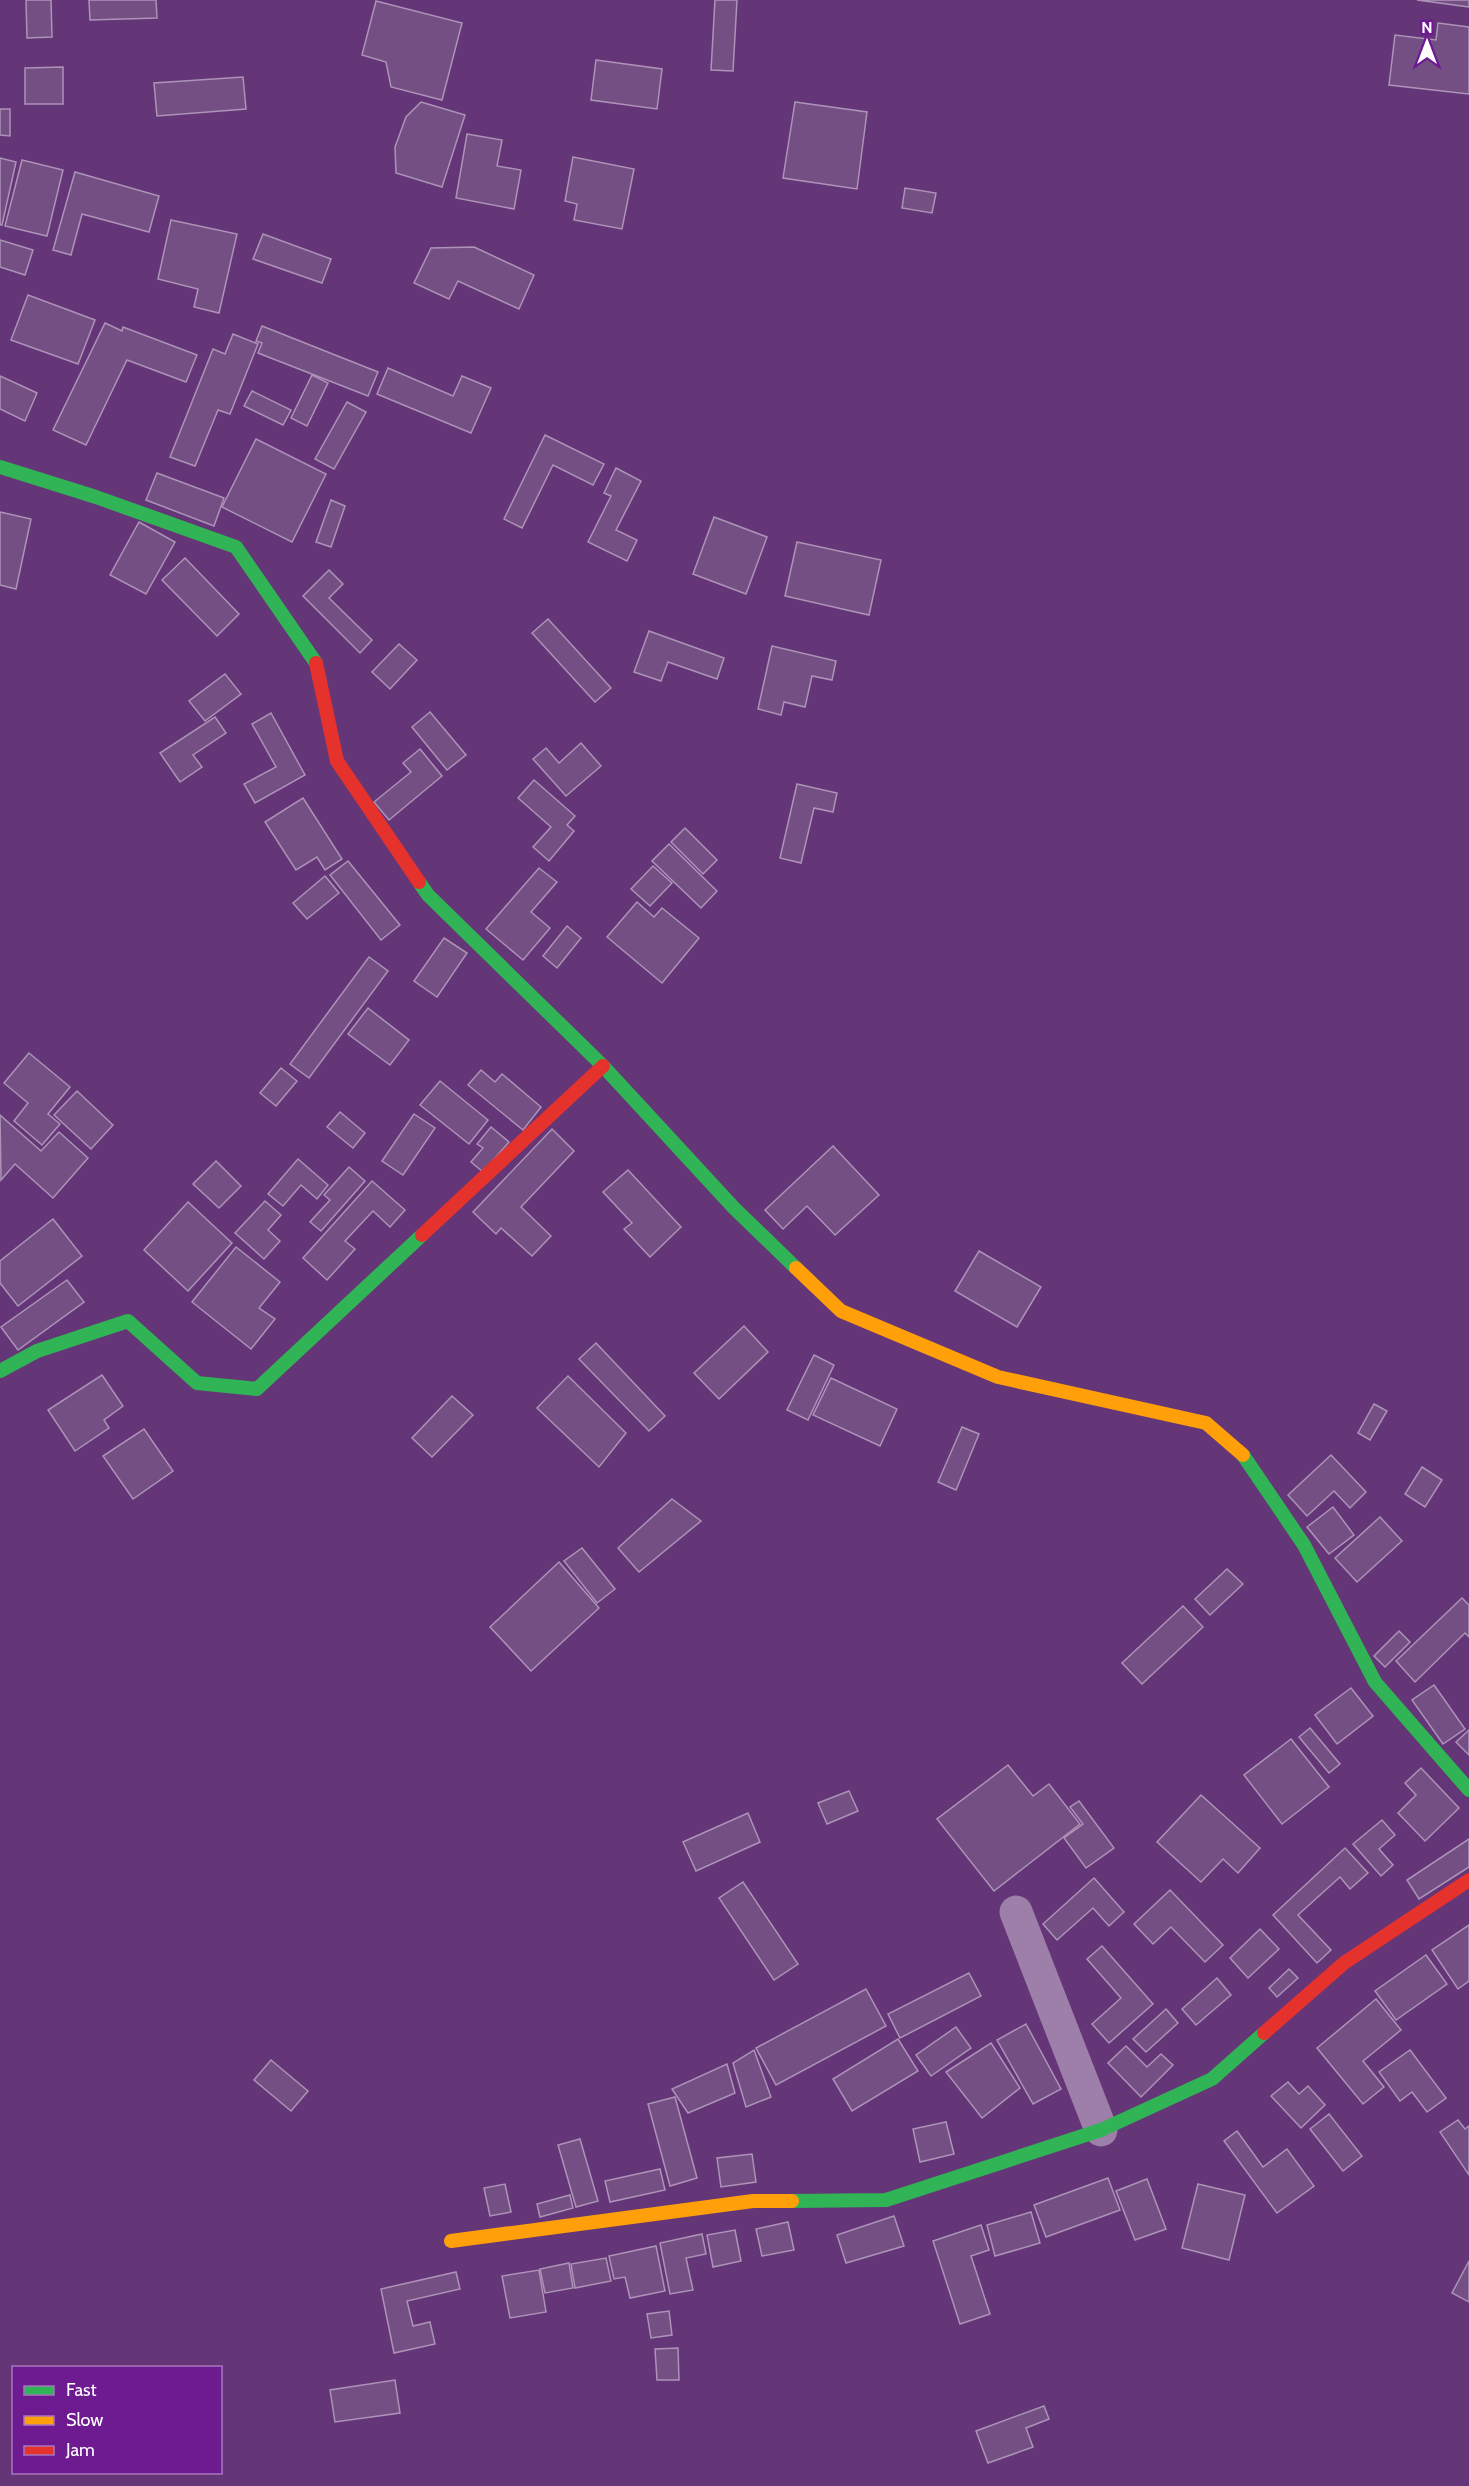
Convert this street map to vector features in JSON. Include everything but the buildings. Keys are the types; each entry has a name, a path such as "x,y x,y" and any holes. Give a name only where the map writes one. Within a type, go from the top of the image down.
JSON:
{"street":[{"path":"0,467 96,497 236,547 316,663 337,761 428,895 603,1066 734,1208 841,1311 998,1377 1206,1424 1240,1450 1304,1545 1375,1682 1469,1790"},
{"path":"0,1371 37,1351 128,1322 197,1383 257,1389 603,1066"},
{"path":"451,2241 753,2201 886,2200 1101,2130 1212,2079 1344,1963 1469,1880"},
{"path":"1016,1912 1101,2130"}],"traffic: fast":[{"path":"0,467 96,497 236,547 316,663"},
{"path":"419,882 428,895 603,1066 734,1208 796,1268"},
{"path":"0,1371 37,1351 128,1321 197,1383 257,1389 422,1235"},
{"path":"1243,1455 1304,1545 1375,1682 1469,1790"},
{"path":"792,2201 886,2200 1101,2130 1212,2079 1264,2033"}],"traffic: slow":[{"path":"796,1268 841,1311 998,1377 1206,1423 1243,1455"},
{"path":"451,2241 753,2201 792,2201"}],"traffic: jam":[{"path":"316,663 337,761 419,882"},
{"path":"422,1235 603,1066"},
{"path":"1264,2033 1344,1963 1469,1880"}]}
